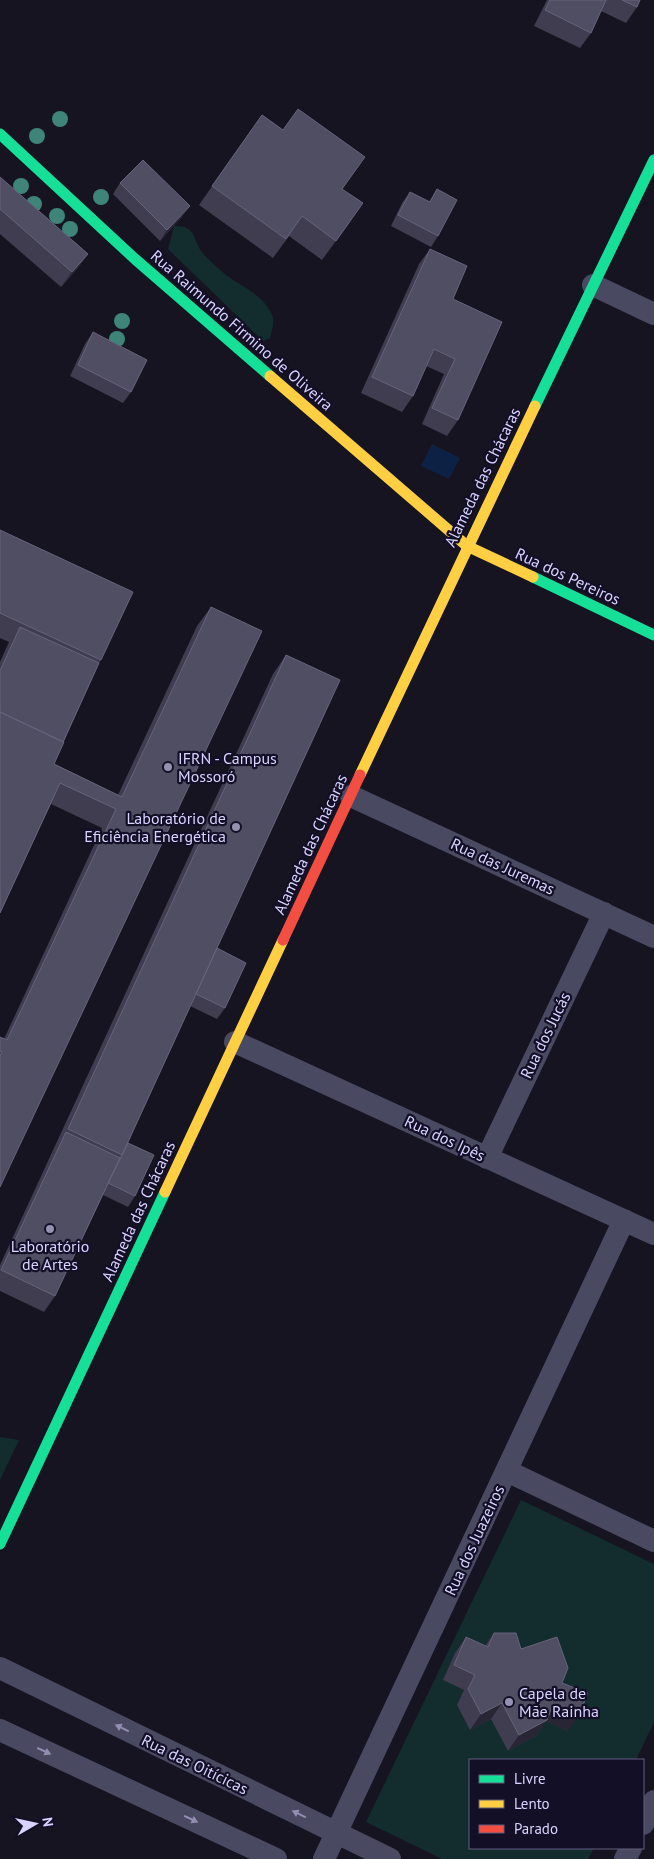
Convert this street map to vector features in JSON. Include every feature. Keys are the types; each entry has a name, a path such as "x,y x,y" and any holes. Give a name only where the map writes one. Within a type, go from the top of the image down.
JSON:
{"street":[{"name":"Rua Raimundo Firmino de Oliveira","path":"0,134 135,259 467,546"},
{"name":"Alameda das Chácaras","path":"0,1544 467,546 654,160"},
{"path":"593,284 654,314"},
{"name":"Rua dos Pereiros","path":"467,546 654,635"},
{"name":"Rua das Juremas","path":"351,796 654,936"},
{"name":"Rua dos Jucás","path":"487,1158 604,913"},
{"name":"Rua dos Ipês","path":"236,1042 654,1234"},
{"name":"Rua dos Juazeiros","path":"324,1859 624,1220"},
{"path":"507,1470 654,1541"},
{"name":"Rua das Oitícicas","path":"0,1668 390,1859"},
{"path":"0,1730 276,1859"},
{"path":"644,1822 654,1800"}],"green space":[{"path":"174,226 181,226 190,230 199,247 208,258 225,274 262,300 268,307 273,318 270,338 263,341 168,249"},
{"path":"0,1437 19,1440 0,1480"},
{"path":"521,1500 654,1564 654,1722 636,1759 469,1759 469,1849 593,1849 588,1859 442,1859 366,1822"}],"water":[{"path":"432,444 460,458 449,479 421,466"}],"building":[{"path":"550,0 606,0 591,33 545,10"},
{"path":"622,0 640,0 637,7"},
{"path":"298,109 365,157 342,189 363,203 336,241 302,216 286,239 212,186 262,115 283,130"},
{"path":"143,160 190,206 167,230 120,183"},
{"path":"0,177 88,254 72,272 0,209"},
{"path":"437,189 457,200 438,236 398,215 410,192 430,202"},
{"path":"430,249 467,266 453,299 502,322 458,420 432,408 455,359 434,349 413,396 372,377"},
{"path":"93,332 147,360 131,392 78,365"},
{"path":"0,530 133,592 101,660 0,613"},
{"path":"211,607 262,631 0,1187 0,1056 2,1052 0,1051 0,1037 7,1040 116,809 60,783 0,913 0,712 64,742 54,764 122,797"},
{"path":"20,627 99,663 63,742 0,712 0,671"},
{"path":"286,655 340,680 122,1155 68,1129"},
{"path":"217,948 246,963 225,1008 196,994"},
{"name":"Laboratório de Artes","path":"66,1132 120,1158 55,1296 1,1270"},
{"path":"128,1143 154,1155 135,1196 108,1183"},
{"name":"Capela de Mãe Rainha","path":"494,1633 516,1633 521,1649 557,1637 568,1668 562,1683 588,1693 579,1715 553,1704 547,1720 519,1735 502,1703 481,1714 468,1689 475,1675 454,1665 466,1637 488,1647"}],"traffic: fast":[{"path":"0,134 135,259 270,376"},
{"path":"535,406 654,160"},
{"path":"533,577 654,635"},
{"path":"0,1544 165,1192"}],"traffic: slow":[{"path":"270,376 467,546 533,577"},
{"path":"360,775 535,406"},
{"path":"165,1192 283,940"}],"traffic: jam":[{"path":"283,940 360,775"}],"place":[{"name":"IFRN - Campus Mossoró","path":"168,767"},
{"name":"Laboratório de Eficiência Energética","path":"236,827"},
{"name":"Laboratório de Artes","path":"50,1229"},
{"name":"Capela de Mãe Rainha","path":"509,1702"}]}
